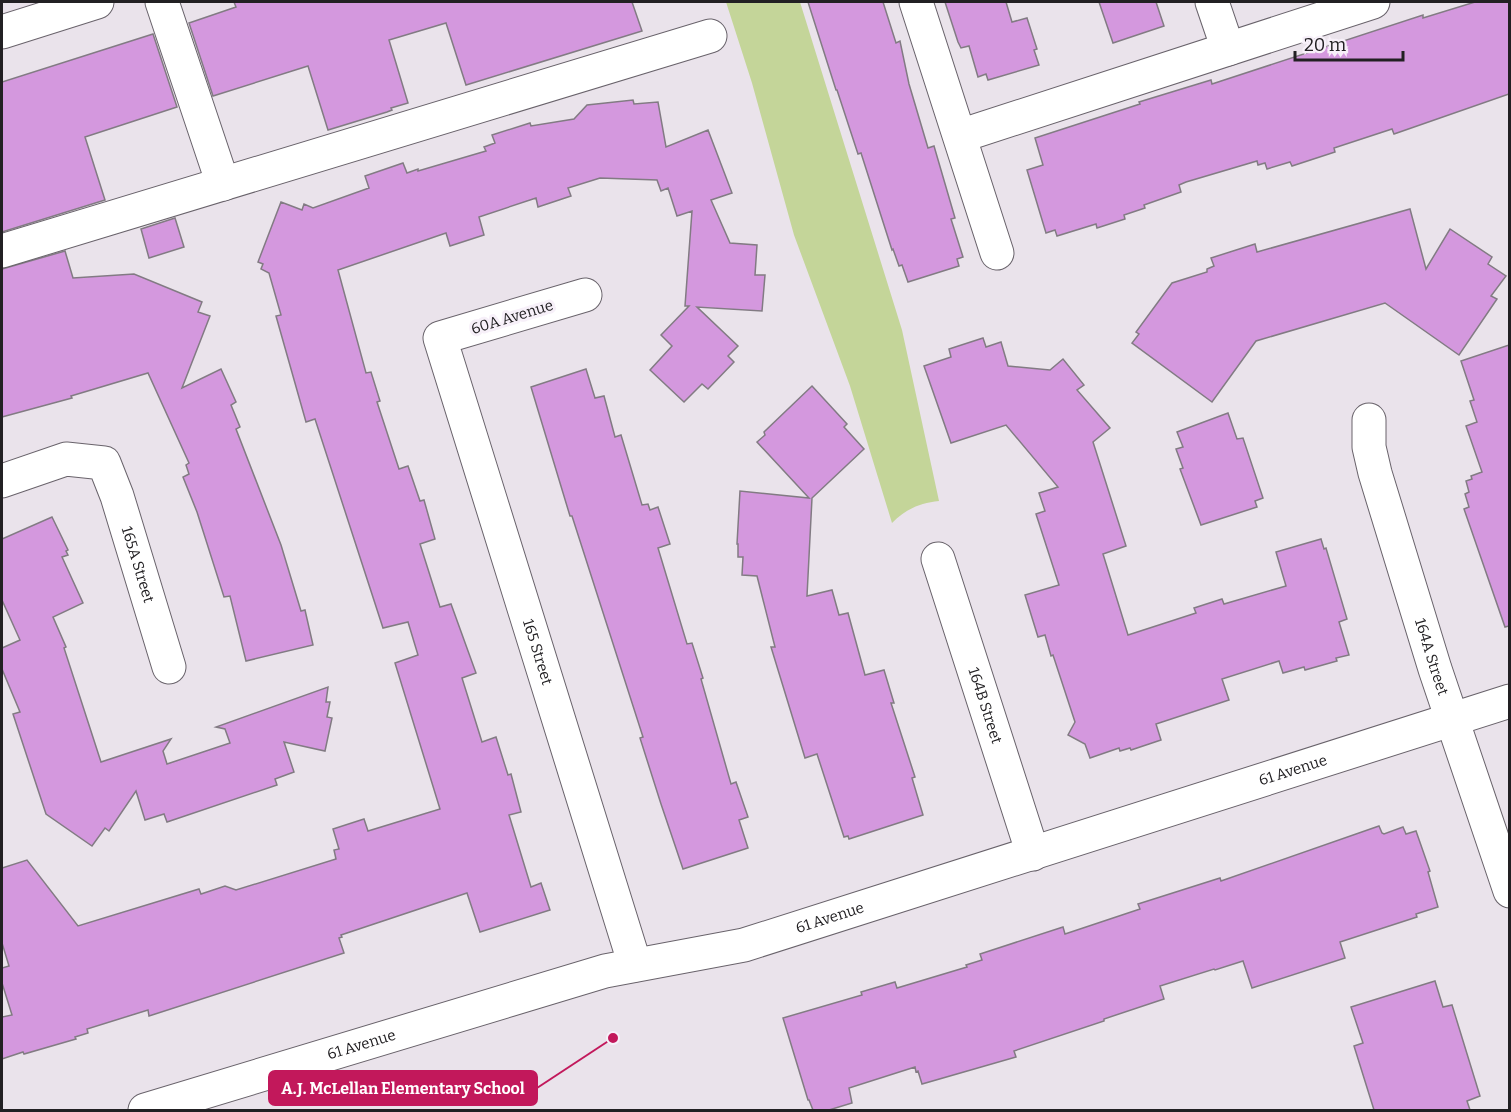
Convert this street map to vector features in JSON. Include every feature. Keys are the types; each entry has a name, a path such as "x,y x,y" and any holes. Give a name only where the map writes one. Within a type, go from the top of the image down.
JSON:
{"street":[{"path":"2,32 97,2"},
{"path":"162,2 223,184"},
{"path":"916,2 997,253"},
{"path":"1212,2 1227,49"},
{"path":"960,136 1373,2"},
{"path":"2,251 710,36"},
{"name":"60A Avenue","path":"440,338 585,295"},
{"name":"165 Street","path":"440,338 635,965"},
{"name":"164A Street","path":"1369,420 1369,447 1375,473 1452,720 1509,891"},
{"name":"165A Street","path":"2,481 66,459 104,463 117,495 169,668"},
{"name":"164B Street","path":"938,559 1033,855"},
{"name":"61 Avenue","path":"145,1110 572,981 635,965 744,945 1033,855 1509,701"}],"green space":[{"path":"726,2 800,2 902,330 939,501 914,508 892,523 850,386 794,235 752,83"}],"building":[{"path":"234,2 632,2 642,31 466,85 446,23 389,40 408,103 391,108 392,110 387,112 328,130 308,66 213,96 189,23 236,7"},
{"path":"808,2 883,2 896,43 900,41 909,84 928,148 934,146 955,218 951,219 963,257 957,259 959,266 908,282 902,265 899,266 892,250"},
{"path":"945,2 1006,2 1012,22 1027,18 1037,49 1034,50 1039,65 988,80 986,74 978,77 969,46 961,48"},
{"path":"1099,2 1156,2 1164,26 1113,43"},
{"path":"1475,2 1509,2 1509,94 1394,134 1392,129 1334,148 1335,152 1292,166 1290,162 1267,169 1265,163 1258,165 1257,161 1186,182 1179,185 1181,192 1144,205 1145,208 1124,215 1125,219 1097,228 1096,224 1057,236 1055,230 1046,233 1027,170 1043,165 1035,138 1140,104 1139,102 1211,80 1212,84 1423,15 1423,18"},
{"path":"153,34 177,107 85,137 105,200 2,232 2,82"},
{"path":"633,100 634,104 658,102 666,147 708,130 732,193 711,200 730,243 757,245 755,275 765,275 762,311 697,307 738,346 728,356 734,362 708,389 702,384 684,402 650,370 672,346 661,335 689,306 685,306 692,211 677,216 668,188 661,191 657,180 600,178 568,188 571,196 538,207 536,198 479,217 484,235 450,246 446,233 338,270 366,373 371,372 380,401 377,402 399,469 408,466 420,501 424,500 435,539 420,544 440,607 451,604 476,673 462,678 482,742 496,737 508,775 511,774 521,812 509,815 531,887 541,883 550,910 480,932 467,893 341,935 342,937 339,938 344,953 149,1016 148,1010 87,1029 88,1033 75,1037 76,1039 2,1059 2,1017 12,1015 2,983 2,968 9,966 2,943 2,868 27,860 78,926 199,889 201,894 225,886 236,890 336,859 334,850 339,849 333,829 364,819 368,831 440,809 395,663 418,655 408,622 383,628 315,419 306,422 276,316 281,315 269,273 261,269 263,264 258,262 281,202 302,210 304,204 313,208 369,188 365,176 403,163 407,173 418,169 418,171 486,151 484,147 495,143 492,135 530,123 531,126 574,119 587,105"},
{"path":"1410,209 1426,269 1450,229 1492,257 1488,264 1506,276 1491,296 1497,299 1459,355 1385,303 1256,341 1212,402 1132,343 1139,334 1136,332 1172,283 1207,272 1207,269 1214,266 1211,258 1255,244 1257,252"},
{"path":"175,218 184,247 149,258 141,229"},
{"path":"65,251 73,278 134,274 202,302 198,312 210,316 182,388 221,369 236,402 231,405 240,427 236,429 281,545 301,611 305,610 313,645 246,661 230,596 224,597 197,512 183,477 189,474 186,465 189,463 148,373 71,396 72,398 2,417 2,269"},
{"path":"983,338 986,347 1001,342 1008,366 1050,370 1063,359 1084,385 1077,390 1110,428 1093,442 1126,546 1103,554 1128,635 1196,613 1194,608 1222,599 1224,604 1286,586 1276,552 1321,539 1324,549 1326,548 1347,619 1339,622 1349,655 1336,658 1337,661 1305,670 1304,667 1283,673 1279,661 1222,679 1229,700 1156,724 1161,740 1131,750 1130,748 1120,751 1119,748 1090,758 1085,744 1068,735 1075,722 1053,655 1051,656 1045,635 1038,637 1025,595 1059,585 1036,514 1045,511 1039,493 1058,487 1006,425 951,443 924,366 951,357 949,349"},
{"path":"1509,345 1509,626 1505,627 1464,509 1469,507 1465,494 1469,492 1466,481 1472,479 1471,476 1482,472 1466,426 1477,422 1470,401 1474,400 1461,361"},
{"path":"586,369 595,398 604,396 615,437 621,435 642,505 648,504 650,510 658,507 670,544 658,548 687,644 692,643 703,678 701,679 731,784 736,782 748,817 739,820 748,848 683,869 531,387"},
{"path":"812,386 847,424 844,427 864,449 812,498 807,596 832,590 839,615 848,613 865,675 884,670 894,703 891,703 915,777 912,778 923,815 849,839 848,836 844,837 817,754 805,758 771,647 775,647 757,576 742,575 743,557 738,557 740,491 809,498 757,442 765,435 764,432"},
{"path":"1228,413 1237,439 1243,438 1263,498 1255,501 1257,507 1201,525 1180,469 1183,468 1176,449 1183,447 1177,432"},
{"path":"52,517 68,550 66,551 68,555 62,557 83,603 53,617 66,647 64,648 101,762 171,739 163,751 167,764 230,743 225,729 216,727 328,687 326,702 330,702 327,717 332,718 325,751 284,742 294,772 275,779 277,785 167,822 164,814 145,820 136,791 109,831 105,828 92,846 46,814 13,714 20,712 2,669 2,648 20,640 2,600 2,539"},
{"path":"1379,826 1384,834 1403,827 1406,834 1416,831 1430,871 1428,872 1438,907 1416,914 1417,917 1340,942 1345,958 1252,988 1243,961 1160,986 1164,999 1014,1051 1016,1057 922,1084 915,1067 849,1088 852,1103 829,1110 813,1110 808,1100 783,1018 862,995 861,992 895,982 897,988 967,967 966,965 982,960 980,954 1063,927 1065,934 1140,909 1138,904 1220,878 1221,881"},
{"path":"1435,981 1443,1007 1452,1005 1480,1096 1467,1101 1470,1110 1374,1110 1354,1046 1363,1043 1351,1007"}],"place":[{"name":"A.J. McLellan Elementary School","path":"613,1038"}]}
